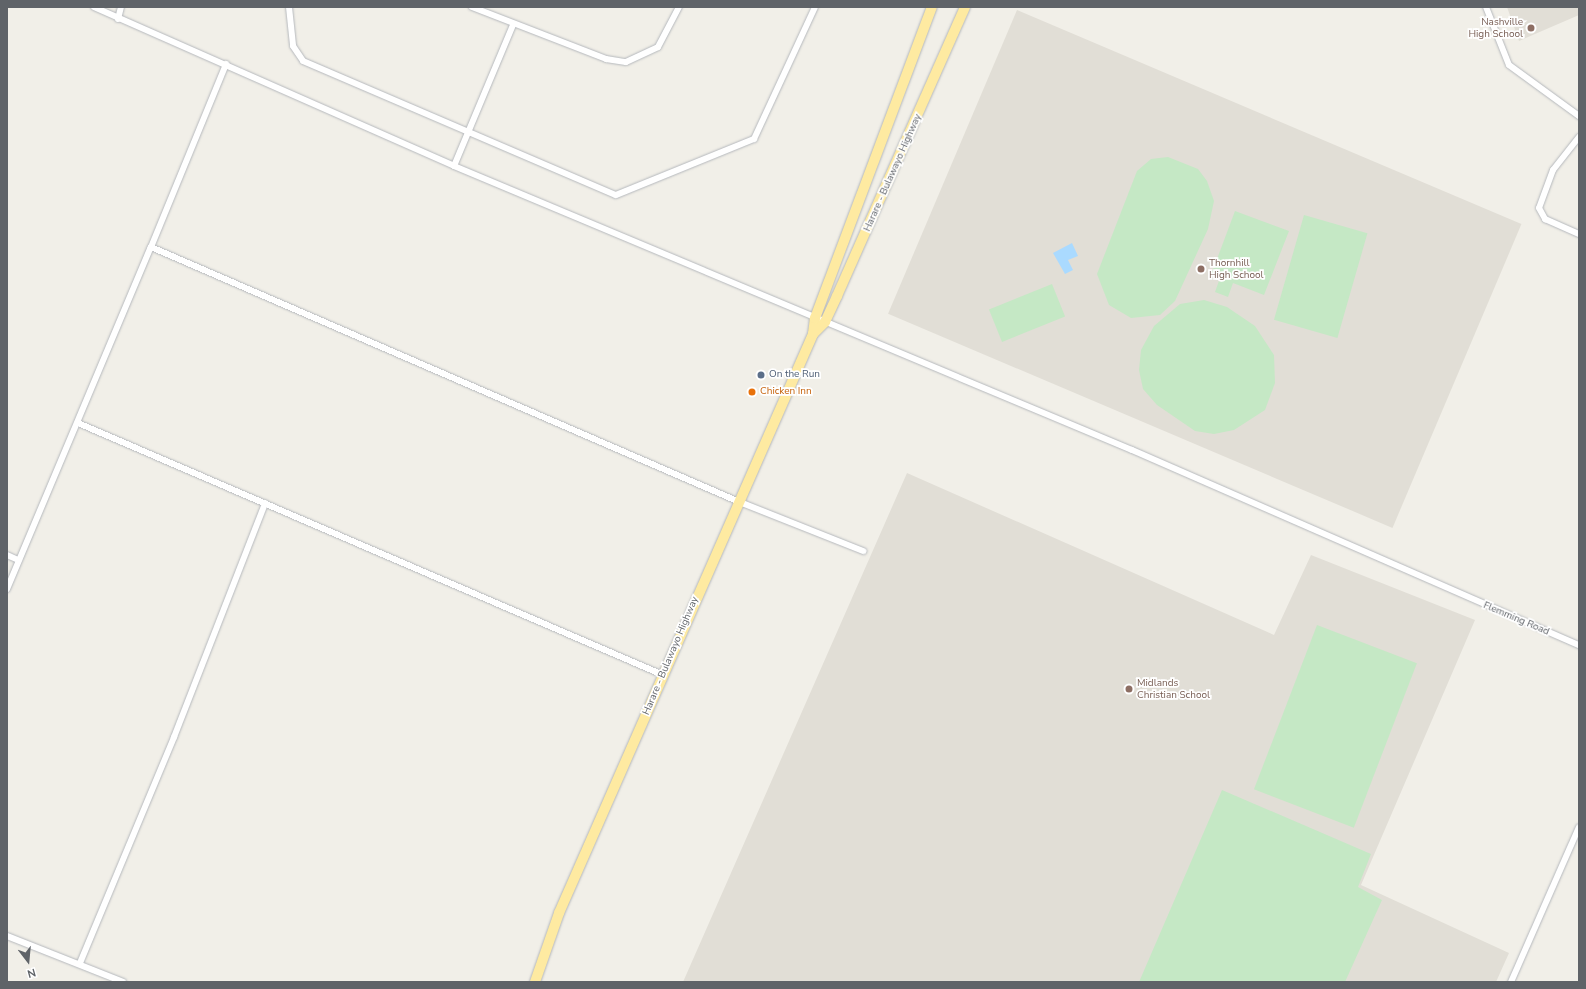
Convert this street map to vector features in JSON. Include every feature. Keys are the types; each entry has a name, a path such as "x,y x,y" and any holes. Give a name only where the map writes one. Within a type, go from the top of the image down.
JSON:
{"highway":[{"name":"Harare - Bulawayo Highway","path":"535,982 558,913 737,501 813,334 815,318 932,7"},
{"name":"Harare - Bulawayo Highway","path":"813,334 825,322 965,7"}],"street":[{"name":"Flemming Road","path":"94,7 118,19 226,64 454,166 1132,450 1453,592 1579,645"},
{"path":"118,19 121,7"},
{"path":"289,7 293,46 303,61 468,131 608,193 624,194 754,139 816,7"},
{"path":"472,7 513,25 606,59 626,62 658,48 679,7"},
{"path":"1486,7 1509,65 1579,116"},
{"path":"454,166 513,25"},
{"path":"7,589 18,560 78,423 226,64"},
{"path":"1579,137 1553,170 1539,208 1544,219 1579,234"},
{"path":"151,247 737,501 863,551"},
{"path":"78,423 663,674"},
{"path":"80,962 174,737 265,503"},
{"path":"7,555 18,560"},
{"path":"1511,982 1579,827"},
{"path":"7,936 80,962 123,982"}],"shaded area":[{"name":"Nashville High School","path":"1507,7 1579,7 1579,15 1519,41"},
{"name":"Thornhill High School","path":"1017,10 1521,224 1392,528 888,314"},
{"name":"Midlands Christian School","path":"907,473 1274,635 1311,555 1475,620 1361,885 1509,953 1496,982 683,982"}],"green space":[{"path":"1168,157 1198,169 1207,181 1214,201 1208,229 1175,301 1160,315 1131,318 1109,305 1097,274 1137,171 1151,159"},
{"path":"1235,211 1289,231 1264,295 1233,283 1228,297 1215,292 1220,278 1211,275"},
{"path":"1304,215 1367,233 1337,338 1274,320"},
{"path":"1052,284 1065,316 1002,342 989,309"},
{"path":"1204,300 1227,307 1255,326 1274,355 1275,383 1265,410 1234,430 1214,434 1195,431 1157,405 1143,389 1139,370 1141,350 1154,326 1180,304"},
{"path":"1317,625 1417,663 1354,828 1254,789"},
{"path":"1222,790 1371,854 1358,887 1382,900 1345,982 1139,982"}],"water":[{"path":"1072,243 1078,256 1068,260 1073,270 1065,274 1053,253"}],"place":[{"name":"Nashville High School","path":"1531,28"},
{"name":"Thornhill High School","path":"1201,269"},
{"name":"On the Run","path":"761,375"},
{"name":"Chicken Inn","path":"752,392"},
{"name":"Midlands Christian School","path":"1129,689"}]}
